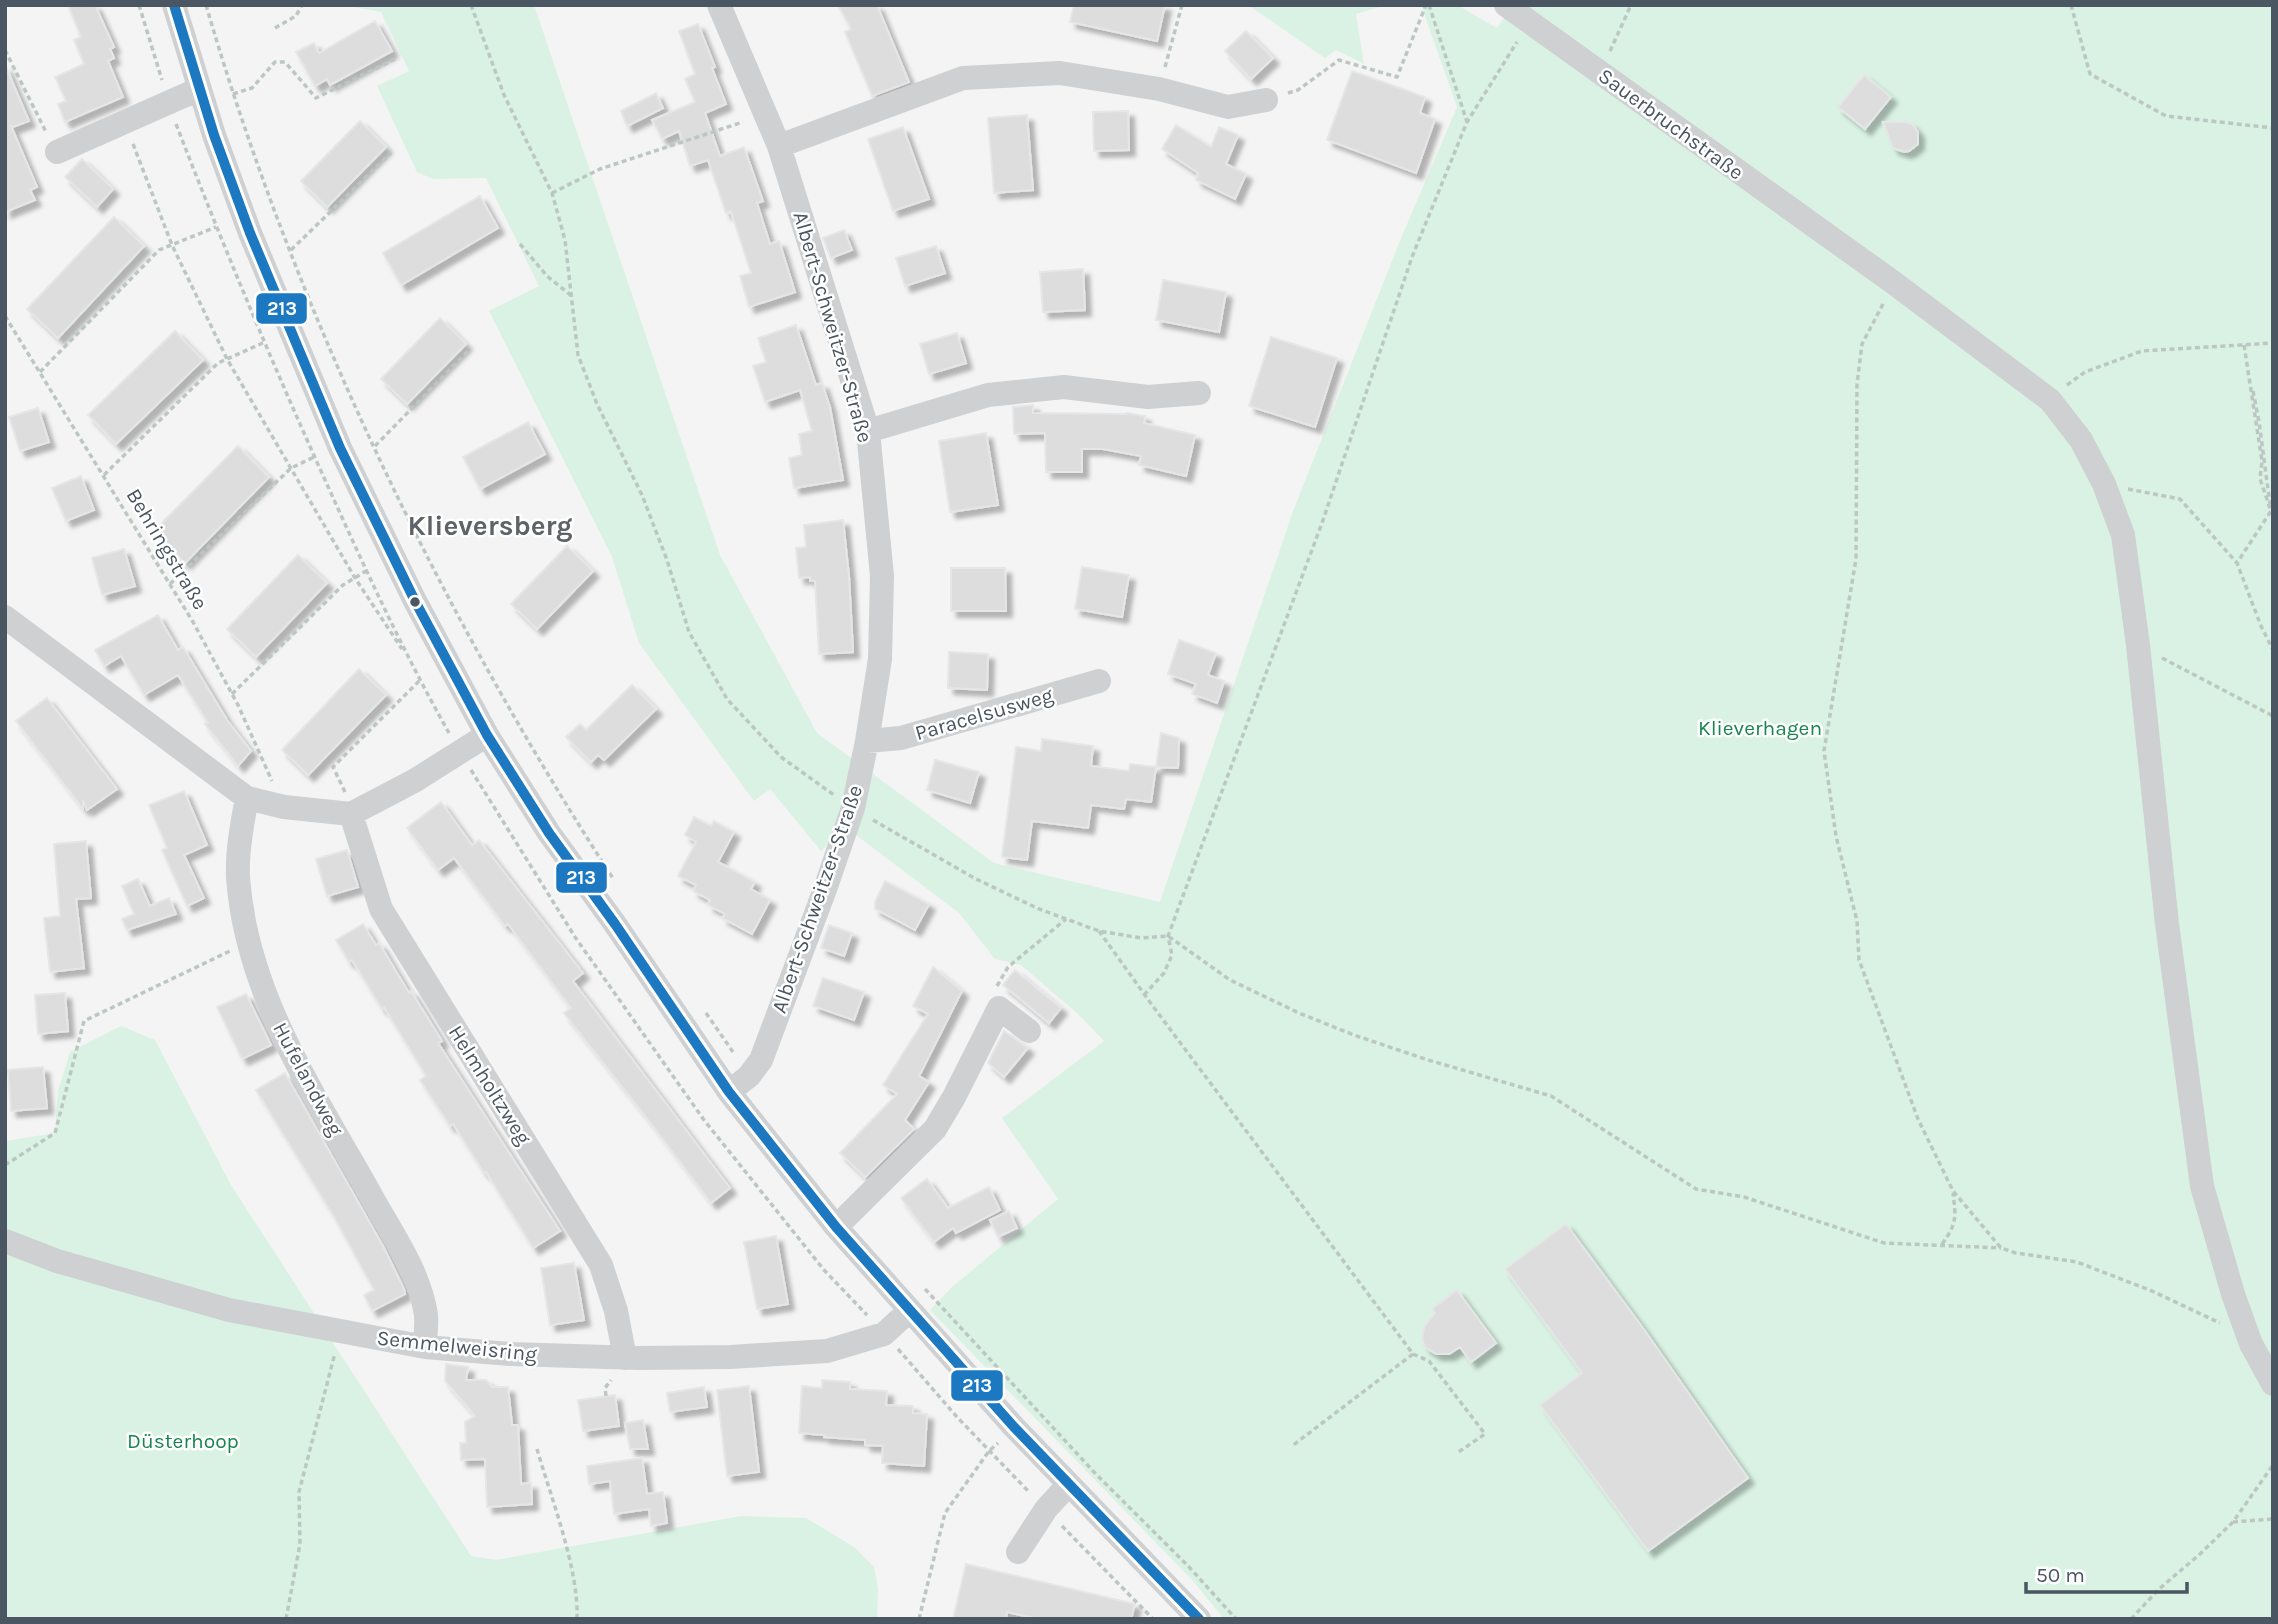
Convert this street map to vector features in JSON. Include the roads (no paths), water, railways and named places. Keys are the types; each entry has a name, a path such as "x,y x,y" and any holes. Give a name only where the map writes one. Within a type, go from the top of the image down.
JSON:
{"street":[{"path":"174,5 199,89 250,233 340,448 415,601 487,735 549,832 729,1092 836,1227 1014,1427 1199,1619"},
{"name":"Albert-Schweitzer-Straße","path":"719,5 779,146 868,430 882,576 880,659 853,808 761,1060 750,1076 729,1092"},
{"name":"Sauerbruchstraße","path":"1506,5 1894,284 2050,400 2081,440 2104,484 2123,535 2138,645 2167,924 2202,1186 2233,1294 2251,1344 2273,1384"},
{"path":"779,146 963,79 1060,73 1159,89 1228,107 1266,100"},
{"path":"57,152 199,89"},
{"path":"868,430 988,395 1064,387 1148,397 1199,393"},
{"path":"5,617 247,798 284,807 351,814 414,781 487,735"},
{"name":"Paracelsusweg","path":"867,741 901,737 1099,681"},
{"name":"Hufelandweg","path":"247,798 240,837 238,876 248,943 264,993 288,1045 414,1273 426,1315 425,1347"},
{"name":"Helmholtzweg","path":"351,814 381,909 601,1265 616,1311 625,1358"},
{"path":"836,1227 935,1129 999,1008 1029,1031"},
{"name":"Semmelweisring","path":"5,1241 57,1261 229,1310 425,1347 510,1354 625,1358 730,1357 827,1351 884,1334 909,1310"},
{"path":"1018,1552 1046,1509 1068,1485"}],"district":[{"name":"Klieversberg","path":"490,525"}],"park label":[{"name":"Klieverhagen","path":"1760,728"},
{"name":"Düsterhoop","path":"183,1441"}]}
